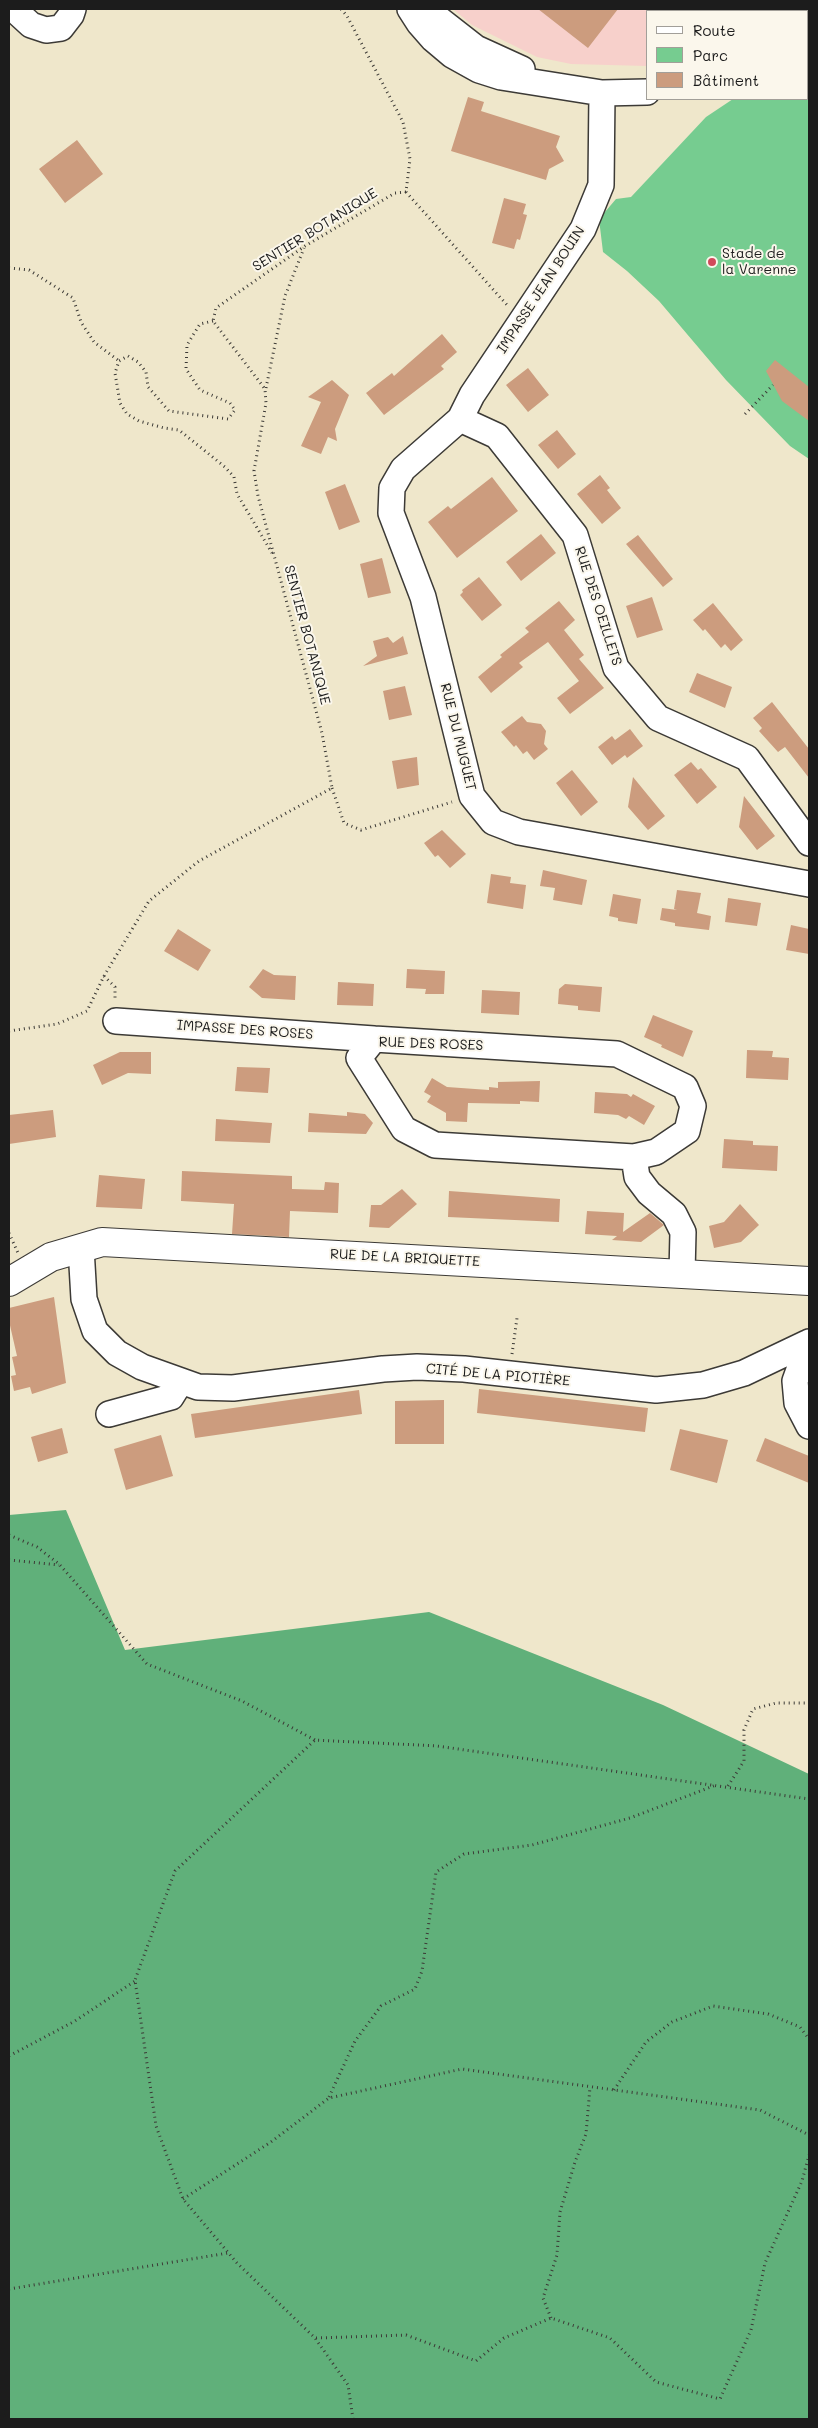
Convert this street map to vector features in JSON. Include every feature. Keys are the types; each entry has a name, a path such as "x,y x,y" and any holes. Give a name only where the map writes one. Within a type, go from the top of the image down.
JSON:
{"main road":[{"name":"RUE DE LA BRIQUETTE","path":"9,1282 50,1257 102,1242 809,1281"}],"street":[{"path":"17,9 19,14 32,26 46,30 61,28 71,15 73,9"},
{"path":"410,9 433,39 452,54 479,70 501,77 602,92 646,92"},
{"path":"426,9 476,48 569,87"},
{"name":"IMPASSE JEAN BOUIN","path":"460,419 472,394 583,229 601,184 602,92"},
{"name":"RUE DU MUGUET","path":"460,419 403,469 392,488 392,513 423,597 472,796 493,822 519,832 809,884"},
{"name":"RUE DES OEILLETS","path":"460,419 497,436 575,535 616,668 658,718 747,758 809,843"},
{"name":"IMPASSE DES ROSES","path":"116,1021 374,1039"},
{"name":"RUE DES ROSES","path":"374,1039 617,1054 685,1087 693,1106 687,1131 656,1152 634,1157 435,1145 404,1130 359,1058 374,1039"},
{"path":"634,1157 637,1177 649,1194 674,1214 683,1232 682,1273"},
{"name":"CITÉ DE LA PIOTIÈRE","path":"81,1248 84,1299 95,1331 117,1353 142,1367 198,1387 233,1388 383,1369 417,1367 509,1374 656,1390 703,1385 744,1373 808,1343"},
{"name":"CITÉ DE LA PIOTIÈRE","path":"808,1343 795,1381 797,1403 809,1426"},
{"path":"109,1414 171,1397 181,1381"}],"path":[{"path":"341,9 347,16 403,122 410,159 406,192 522,320"},
{"name":"SENTIER BOTANIQUE","path":"213,321 216,308 305,246 395,193 406,192"},
{"name":"SENTIER BOTANIQUE","path":"305,246 285,296 265,389 266,403 254,470 258,496 322,733 332,788 344,823 361,830 472,796"},
{"path":"9,268 29,270 73,298 81,322 94,342 119,361"},
{"path":"265,389 213,321 200,324 187,345 186,369 200,390 230,403 235,410 228,419 169,411 148,387 146,372 138,362 128,356 119,361 114,372 120,403 127,414 150,425 179,430 225,466 234,477 237,494 274,556"},
{"path":"745,414 773,385"},
{"path":"9,1031 57,1024 87,1011 104,976 149,900 199,861 332,788"},
{"path":"104,976 115,987 116,1021"},
{"path":"509,1374 517,1318"},
{"path":"9,1534 37,1547 60,1565 147,1664 242,1701 315,1740 437,1746 809,1799"},
{"path":"9,1560 25,1564 60,1565"},
{"path":"728,1787 744,1761 744,1730 753,1709 776,1703 809,1702"},
{"path":"315,1740 175,1871 135,1980 156,2126 183,2199 228,2253 315,2338 348,2385 353,2419"},
{"path":"329,2098 355,2041 381,2006 415,1989 422,1971 436,1872 464,1854 532,1845 630,1818 716,1785"},
{"path":"9,2056 75,2021 135,1980"},
{"path":"614,2090 646,2042 672,2022 713,2006 768,2014 800,2027 809,2039"},
{"path":"183,2199 271,2142 329,2098 462,2069 760,2110 809,2135"},
{"path":"551,2318 543,2298 557,2255 560,2212 575,2162 586,2134 590,2087"},
{"path":"315,2338 406,2335 476,2361 504,2338 551,2318 610,2338 656,2382 720,2400 751,2330 765,2263 802,2181 809,2155"},
{"path":"9,2288 228,2253"}],"shaded area":[{"path":"453,9 749,9 646,10 646,66 571,64 537,57 472,25"}],"green space":[{"name":"Stade de la Varenne","path":"808,50 809,459 790,446 726,380 659,301 627,271 603,252 599,219 616,199 631,197 706,117 732,100 808,100"},
{"path":"66,1510 125,1650 429,1612 663,1705 809,1774 809,2419 9,2419 9,1515"}],"building":[{"path":"538,9 618,9 588,48"},
{"path":"468,97 484,102 481,111 560,136 556,147 564,161 549,169 546,180 451,151"},
{"path":"77,140 103,174 65,203 39,169"},
{"path":"504,198 526,204 523,214 527,215 520,240 517,239 514,249 492,243"},
{"path":"442,334 457,352 441,366 444,369 384,415 366,393 392,373 394,376"},
{"path":"775,360 809,387 809,421 782,401 766,371"},
{"path":"528,368 549,395 528,412 506,385"},
{"path":"332,380 349,395 335,429 337,441 328,437 321,454 301,446 321,402 308,397"},
{"path":"557,430 576,454 558,469 538,445"},
{"path":"600,475 610,488 607,490 621,508 602,524 577,494"},
{"path":"492,477 518,511 457,558 428,522 448,506 451,509"},
{"path":"345,484 360,522 339,530 325,492"},
{"path":"541,534 556,553 521,581 506,562"},
{"path":"638,535 673,579 663,587 626,544"},
{"path":"382,558 391,593 368,598 360,564"},
{"path":"479,577 502,605 482,621 460,595 463,592 462,590"},
{"path":"652,597 663,630 637,638 626,606"},
{"path":"559,601 575,620 564,630 584,655 579,659 604,688 570,714 557,698 579,681 548,642 519,663 523,667 491,693 478,677 502,657 500,655 529,632 525,628"},
{"path":"713,603 743,640 731,651 725,644 721,648 705,629 703,631 693,620"},
{"path":"403,636 408,654 363,666 377,656 373,641 388,637 393,643"},
{"path":"697,673 732,687 725,708 689,692"},
{"path":"405,686 412,715 389,720 383,691"},
{"path":"772,702 809,749 809,778 785,747 778,752 759,731 762,728 753,718"},
{"path":"522,716 527,722 541,724 546,731 544,744 548,749 534,760 527,751 523,754 516,745 514,747 501,732"},
{"path":"630,729 643,746 627,758 625,755 612,765 598,747 612,736 615,740"},
{"path":"417,757 419,785 397,789 392,761"},
{"path":"691,762 698,770 701,768 717,787 697,804 674,775"},
{"path":"572,770 598,802 581,816 556,783"},
{"path":"633,777 665,816 648,830 628,807"},
{"path":"744,796 775,836 757,850 739,827"},
{"path":"442,830 466,854 450,868 438,855 435,857 424,843"},
{"path":"543,870 587,880 582,905 553,900 555,888 540,886"},
{"path":"491,874 511,877 510,883 526,885 523,909 487,903"},
{"path":"677,890 701,893 697,913 711,916 709,930 675,926 675,923 660,920 662,908 677,910 674,909"},
{"path":"613,894 641,899 637,924 618,921 618,918 609,916"},
{"path":"728,898 761,903 757,926 725,922"},
{"path":"791,925 809,929 809,954 786,950"},
{"path":"178,929 211,950 198,971 164,951"},
{"path":"263,969 274,975 296,976 295,1000 262,998 249,987"},
{"path":"407,969 445,971 444,994 425,994 426,989 406,988"},
{"path":"338,982 374,984 373,1006 337,1005"},
{"path":"565,984 602,987 600,1012 578,1010 578,1006 558,1004 559,989"},
{"path":"482,990 520,992 519,1015 481,1013"},
{"path":"653,1015 693,1031 683,1057 644,1037"},
{"path":"747,1050 773,1051 772,1057 789,1058 788,1080 746,1078"},
{"path":"120,1052 151,1052 151,1074 128,1073 102,1085 93,1065"},
{"path":"237,1067 270,1068 268,1093 235,1091"},
{"path":"432,1078 447,1087 489,1090 489,1087 498,1088 498,1082 540,1081 539,1102 520,1101 520,1104 468,1103 467,1122 446,1121 446,1113 427,1102 431,1096 424,1092"},
{"path":"595,1092 627,1094 631,1097 633,1094 655,1106 644,1125 629,1116 626,1119 618,1115 594,1113"},
{"path":"53,1110 56,1137 9,1144 9,1115"},
{"path":"347,1112 365,1114 373,1123 366,1134 308,1132 309,1113 347,1116"},
{"path":"216,1119 272,1123 270,1143 215,1141"},
{"path":"724,1139 753,1141 753,1145 778,1146 777,1171 722,1168"},
{"path":"182,1171 292,1176 292,1189 324,1190 325,1182 339,1183 338,1213 290,1211 289,1237 232,1234 234,1204 181,1201"},
{"path":"99,1175 145,1179 142,1209 96,1207"},
{"path":"402,1189 417,1204 389,1228 369,1227 371,1205 381,1205"},
{"path":"449,1191 560,1199 559,1222 448,1217"},
{"path":"740,1204 759,1225 741,1242 714,1248 709,1226 724,1222"},
{"path":"587,1211 624,1213 623,1232 650,1213 664,1225 641,1242 612,1240 617,1236 585,1234"},
{"path":"54,1297 66,1383 32,1394 30,1387 14,1391 11,1376 16,1375 12,1357 17,1356 9,1321 9,1308"},
{"path":"479,1389 648,1408 645,1432 477,1413"},
{"path":"359,1390 362,1414 195,1438 191,1414"},
{"path":"444,1400 444,1444 395,1444 395,1401"},
{"path":"62,1428 68,1453 38,1462 31,1437"},
{"path":"680,1429 728,1440 717,1483 670,1470"},
{"path":"161,1435 173,1476 126,1490 114,1449"},
{"path":"765,1438 809,1456 809,1483 756,1461"}],"place":[{"name":"Stade de la Varenne","path":"712,262"}]}
